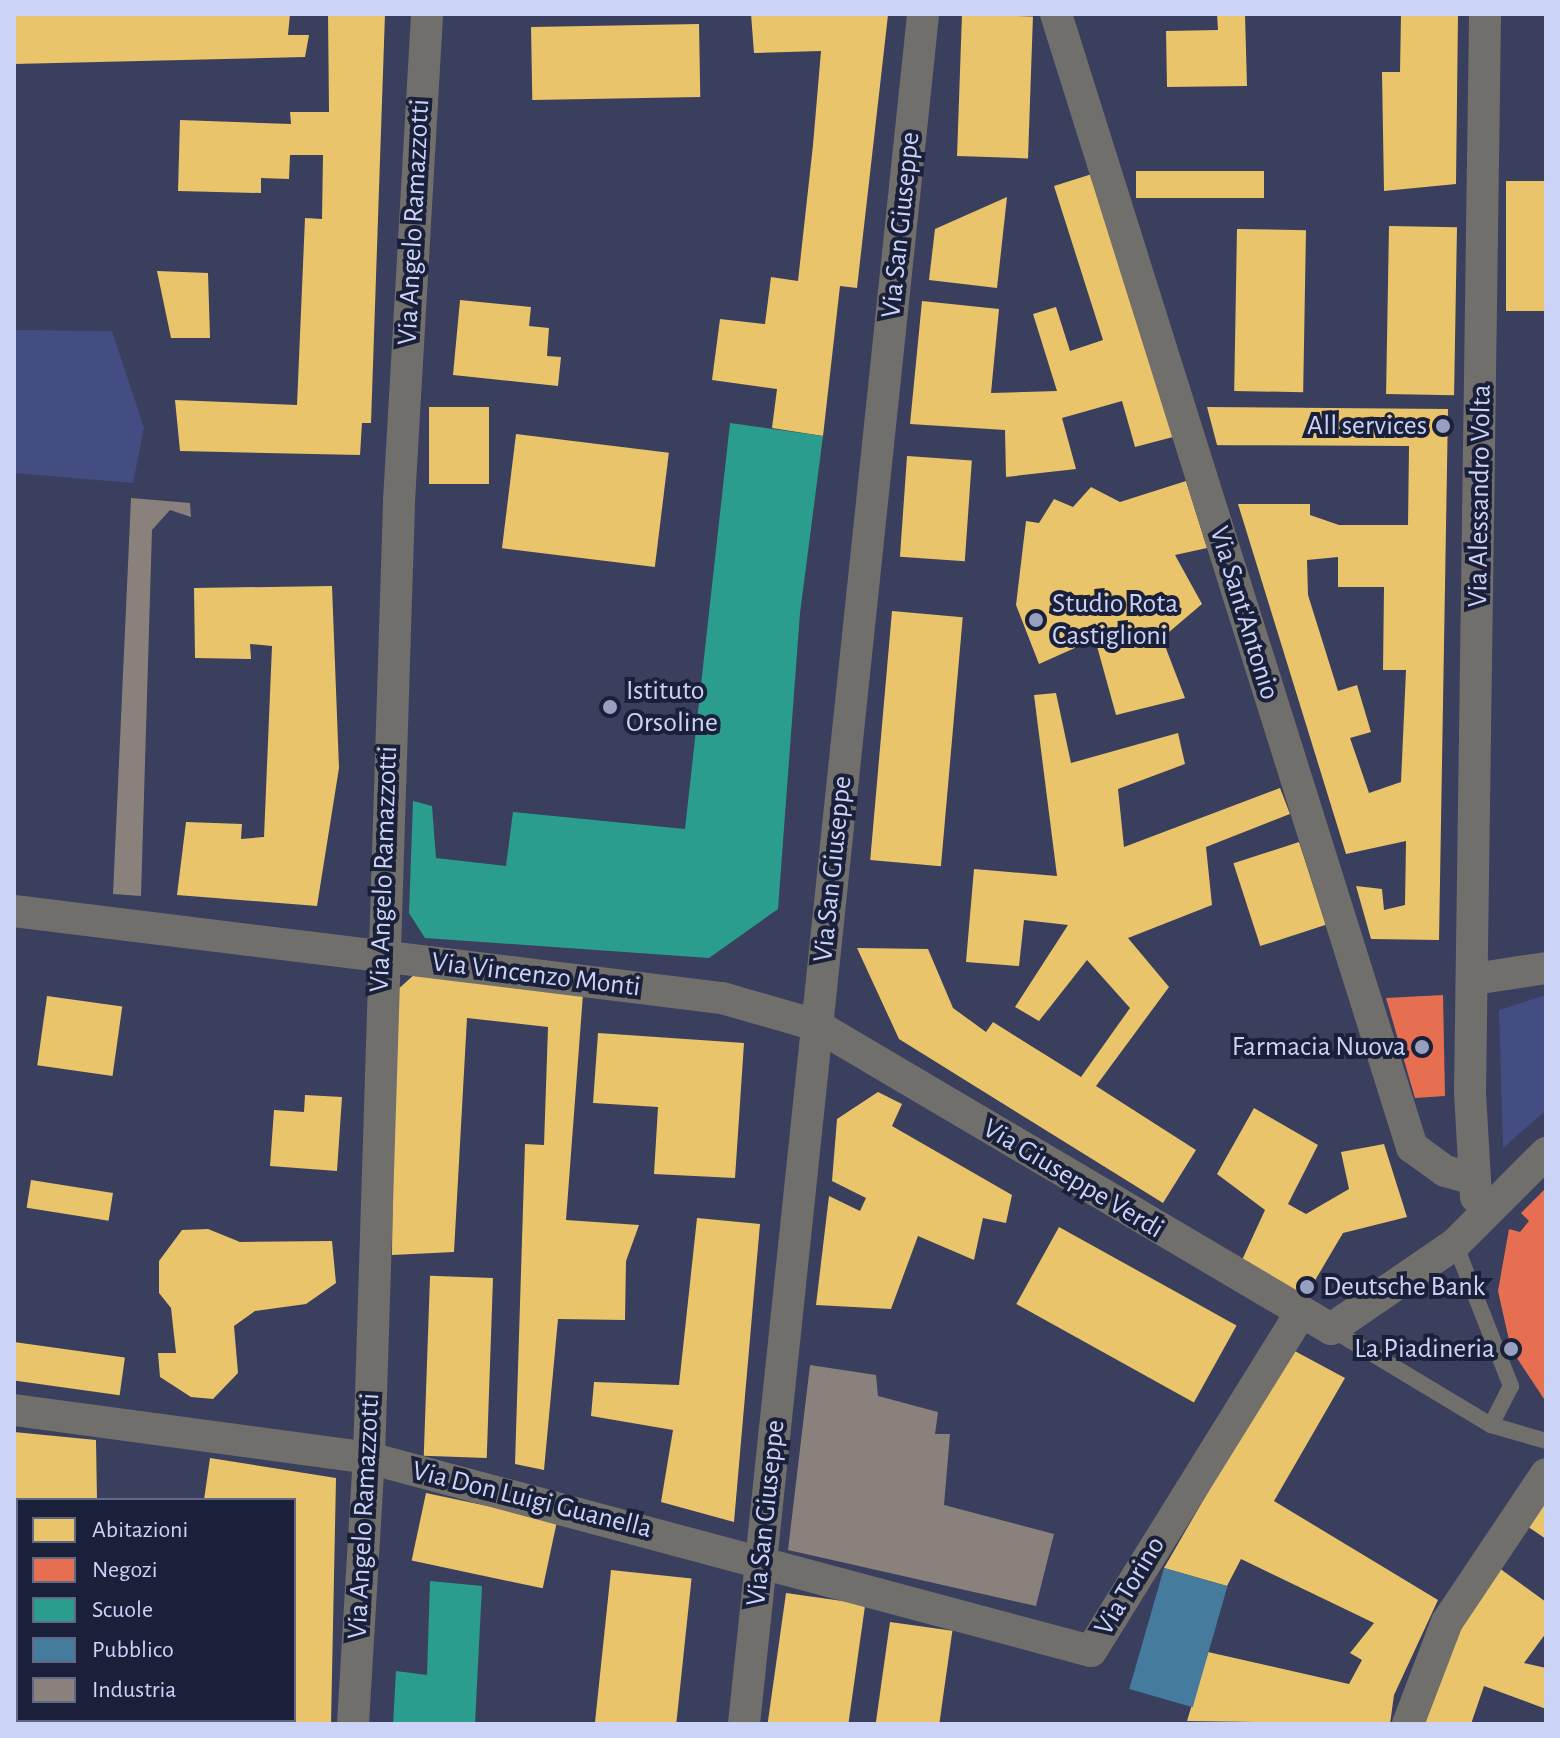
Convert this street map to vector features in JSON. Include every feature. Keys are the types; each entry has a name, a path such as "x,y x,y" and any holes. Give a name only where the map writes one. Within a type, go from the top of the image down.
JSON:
{"street":[{"name":"Via Angelo Ramazzotti","path":"353,1724 369,1458 380,956 427,14"},
{"name":"Via San Giuseppe","path":"744,1724 923,14"},
{"name":"Via Sant'Antonio","path":"1056,14 1412,1147 1445,1171 1471,1178"},
{"name":"Via Alessandro Volta","path":"1481,1216 1471,1178 1485,14"},
{"name":"Via Vincenzo Monti","path":"14,911 722,998 816,1025"},
{"path":"1474,979 1546,968"},
{"name":"Via Giuseppe Verdi","path":"816,1025 1299,1315 1331,1329"},
{"path":"1331,1329 1455,1244 1546,1153"},
{"name":"Via Torino","path":"763,1559 1091,1651 1299,1315"},
{"name":"Via Don Luigi Guanella","path":"14,1410 369,1458 763,1559"},
{"path":"1408,1724 1447,1622 1546,1474"}],"lane":[{"path":"1455,1244 1511,1386 1491,1425"},
{"path":"1331,1329 1491,1425 1546,1441"}],"shaded area":[{"path":"14,330 112,331 144,428 133,483 14,473"},
{"path":"1546,995 1546,1110 1503,1148 1499,1010"}],"building: Abitazioni":[{"path":"14,14 290,14 288,35 309,35 305,57 14,64"},
{"path":"328,14 385,14 371,423 362,423 360,455 180,451 175,400 297,405 305,218 322,219 323,155 290,155 289,179 261,178 261,193 178,191 180,120 291,124 290,112 329,112"},
{"path":"751,14 888,15 857,288 840,286 823,436 772,428 777,389 712,380 720,319 765,324 771,277 798,281 813,145 821,51 754,53"},
{"path":"962,14 1033,16 1028,158 957,156"},
{"path":"1217,14 1245,14 1247,86 1167,87 1166,31 1218,30"},
{"path":"1401,14 1458,14 1456,184 1384,191 1382,72 1400,72"},
{"path":"699,24 700,97 532,100 531,27"},
{"path":"1136,171 1264,171 1264,198 1136,198"},
{"path":"1092,174 1173,437 1135,447 1122,401 1062,418 1076,469 1006,477 1005,430 910,424 922,301 999,309 991,393 1057,391 1033,314 1056,307 1070,351 1103,340 1054,186"},
{"path":"1506,181 1546,181 1546,311 1506,311"},
{"path":"1007,197 997,288 929,280 935,229"},
{"path":"1389,226 1457,227 1454,395 1386,394"},
{"path":"1237,229 1306,230 1303,392 1234,391"},
{"path":"157,271 208,273 210,338 171,338"},
{"path":"460,300 531,307 529,326 549,328 547,356 561,357 558,386 453,375"},
{"path":"429,407 489,407 489,484 429,484"},
{"path":"1207,407 1448,409 1439,940 1371,939 1356,886 1382,889 1384,910 1405,905 1406,841 1346,854 1238,504 1310,504 1310,515 1339,525 1408,525 1409,446 1217,445","holes":["1338,557 1338,587 1384,587 1383,670 1406,670 1401,782 1369,793 1350,738 1371,732 1357,685 1338,691 1308,595 1307,560"]},
{"path":"516,434 669,453 655,567 502,548"},
{"path":"907,456 972,461 965,561 900,557"},
{"path":"1186,481 1207,548 1175,555 1202,604 1162,638 1185,698 1116,715 1095,639 1039,664 1016,605 1026,521 1039,523 1054,499 1073,507 1091,487 1120,502"},
{"path":"332,586 339,768 317,906 177,895 186,822 242,824 241,839 264,837 272,646 250,644 251,659 195,658 194,588"},
{"path":"892,611 963,617 941,866 870,860"},
{"path":"1056,693 1071,763 1178,733 1185,764 1118,789 1124,847 1280,788 1290,814 1206,847 1212,905 1128,938 1169,987 1096,1086 1196,1150 1163,1203 899,1039 857,948 928,949 953,1008 986,1032 993,1022 1081,1077 1130,1008 1087,960 1039,1021 1015,1007 1068,925 1024,920 1019,966 966,962 974,869 1057,876 1034,695"},
{"path":"1299,842 1326,925 1260,946 1233,863"},
{"path":"416,973 583,994 566,1220 639,1225 626,1261 625,1320 558,1319 544,1470 515,1464 525,1144 544,1145 548,1027 467,1018 454,1252 392,1255 395,992"},
{"path":"47,996 122,1007 113,1076 37,1065"},
{"path":"598,1033 744,1043 735,1178 654,1174 658,1107 593,1103"},
{"path":"878,1092 902,1104 892,1126 1012,1195 1006,1223 983,1218 974,1260 918,1236 891,1309 816,1305 829,1196 860,1211 866,1198 832,1181 837,1119"},
{"path":"305,1095 342,1097 337,1171 270,1166 274,1110 304,1112"},
{"path":"1254,1108 1318,1145 1288,1204 1306,1214 1349,1189 1341,1152 1384,1144 1407,1217 1343,1233 1304,1299 1242,1260 1265,1210 1217,1174"},
{"path":"31,1180 113,1193 109,1221 27,1208"},
{"path":"697,1218 760,1224 734,1522 661,1502 673,1430 591,1416 594,1382 679,1385"},
{"path":"1059,1227 1237,1325 1194,1402 1016,1304"},
{"path":"208,1229 240,1242 332,1241 336,1283 306,1304 255,1311 234,1326 238,1373 213,1399 191,1397 160,1377 158,1353 176,1353 171,1308 159,1293 159,1261 182,1230"},
{"path":"430,1276 493,1278 487,1458 424,1456"},
{"path":"14,1342 125,1358 120,1395 14,1380"},
{"path":"1291,1349 1345,1378 1274,1501 1438,1600 1394,1695 1390,1724 1187,1721 1208,1652 1349,1684 1362,1660 1350,1653 1374,1623 1241,1559 1227,1586 1164,1568"},
{"path":"14,1432 96,1440 97,1498 16,1498 16,1722 48,1724 14,1724"},
{"path":"210,1458 336,1478 331,1724 268,1724 296,1722 296,1498 204,1498"},
{"path":"1546,1490 1546,1539 1524,1524"},
{"path":"426,1493 557,1521 543,1588 412,1560"},
{"path":"1495,1565 1546,1602 1546,1633 1524,1663 1546,1668 1546,1709 1484,1686 1471,1724 1417,1724 1421,1699"},
{"path":"611,1570 692,1578 676,1724 595,1724"},
{"path":"786,1593 865,1604 848,1724 768,1724"},
{"path":"890,1622 952,1631 939,1724 876,1724"}],"building: Negozi":[{"name":"Farmacia Nuova","path":"1443,995 1445,1096 1415,1098 1386,998"},
{"path":"1546,1188 1546,1402 1511,1349 1498,1291 1509,1229 1520,1232 1529,1221 1521,1213"}],"building: Scuole":[{"path":"730,423 823,436 800,613 778,909 709,958 425,938 409,913 413,801 432,806 436,858 506,866 513,812 685,829"},
{"path":"430,1581 482,1586 475,1724 393,1724 396,1671 427,1675"}],"building: Pubblico":[{"path":"1164,1568 1227,1586 1193,1707 1129,1689"}],"building: Industria":[{"path":"131,498 190,503 191,517 170,510 152,530 141,896 113,894"},
{"path":"810,1365 876,1375 878,1396 938,1412 935,1434 950,1434 944,1505 1054,1534 1036,1606 788,1550"}],"place":[{"name":"All services","path":"1443,426"},
{"name":"Studio Rota Castiglioni","path":"1036,620"},
{"name":"Istituto Orsoline","path":"610,707"},
{"name":"Farmacia Nuova","path":"1422,1047"},
{"name":"Deutsche Bank","path":"1307,1287"},
{"name":"La Piadineria","path":"1511,1349"}]}
